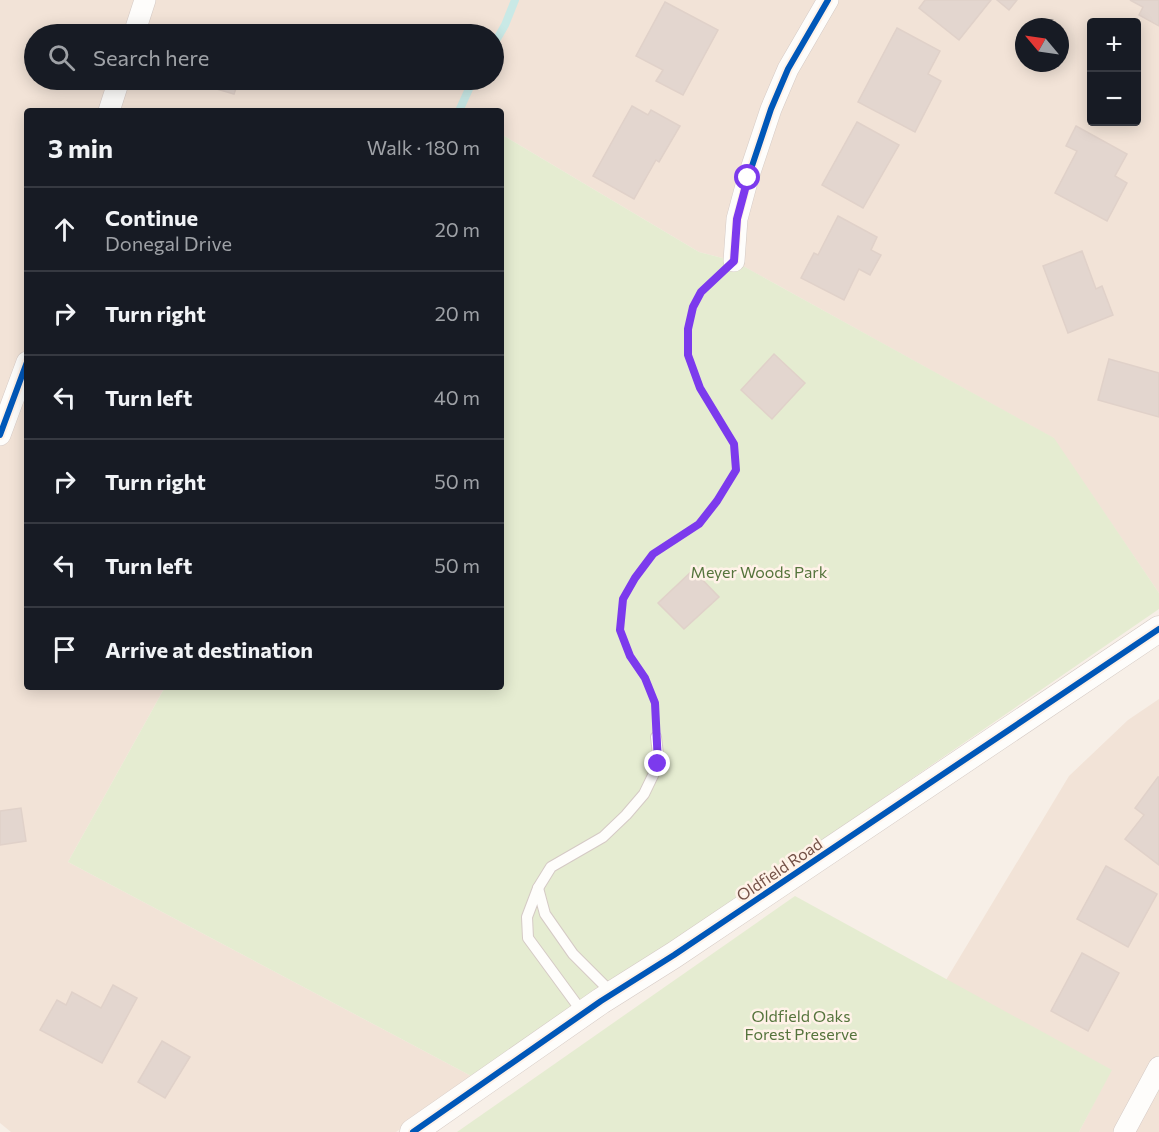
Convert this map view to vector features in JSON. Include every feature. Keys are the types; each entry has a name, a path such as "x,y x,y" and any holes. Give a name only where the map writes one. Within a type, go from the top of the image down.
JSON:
{"street":[{"path":"137,24 145,0"},
{"path":"734,261 737,219 771,109 788,69 828,0"},
{"path":"110,108 116,90"},
{"path":"0,435 24,370"},
{"name":"Oldfield Road","path":"413,1132 583,1014 733,916 1159,629"},
{"path":"1124,1132 1159,1067"}],"lane":[{"path":"583,1014 528,938 527,917 538,888 550,867 603,837 626,816 644,794 658,764 656,737"},
{"path":"538,888 545,914 573,954 613,994"}],"path":[{"path":"656,737 655,703 645,678 630,656 620,630 623,599 653,554 699,524 717,501 736,470 734,444 700,388 688,355 688,329 693,307 701,292 734,261"}],"shaded area":[{"path":"0,0 1159,0 1159,593 1053,438 734,261 699,252 504,136 504,108 24,108 24,690 163,690 68,862 475,1078 396,1132 11,1132 0,1123"},
{"path":"1159,699 1159,1132 1079,1132 1111,1070 946,980 1069,776 1128,720"}],"green space":[{"name":"Meyer Woods Park","path":"504,136 699,252 734,261 1054,438 1159,593 1159,609 475,1078 68,862 163,690 504,690"},
{"name":"Oldfield Oaks Forest Preserve","path":"795,896 1112,1070 1079,1132 457,1132"}],"building":[{"path":"925,0 991,0 959,40 919,8"},
{"path":"997,0 1017,0 1009,10"},
{"path":"1130,0 1159,0 1159,26 1139,15 1143,7"},
{"path":"665,2 718,30 683,95 656,81 663,70 636,56"},
{"path":"897,28 940,51 928,74 941,81 915,132 858,102"},
{"path":"220,90 235,90 234,94"},
{"path":"632,106 648,115 651,110 680,126 659,162 656,160 634,199 593,176"},
{"path":"857,122 899,145 863,208 822,185"},
{"path":"1076,126 1127,154 1115,176 1127,183 1107,221 1055,193 1077,151 1066,146"},
{"path":"838,216 877,237 871,250 881,255 870,275 859,269 844,300 801,278 814,253 818,255"},
{"path":"1082,251 1096,289 1102,286 1113,315 1068,333 1043,266"},
{"path":"774,354 805,383 772,419 741,390"},
{"path":"1109,359 1159,373 1159,417 1098,400"},
{"path":"693,570 719,597 684,629 658,603"},
{"path":"1158,777 1159,865 1125,839 1144,815 1135,808"},
{"path":"21,808 26,841 0,845 0,811"},
{"path":"1106,866 1157,894 1128,947 1077,919"},
{"path":"1082,953 1119,973 1088,1031 1051,1011"},
{"path":"113,985 137,998 102,1063 40,1030 57,1000 66,1005 72,992 101,1008"},
{"path":"162,1041 190,1057 165,1098 138,1082"}],"waterway":[{"path":"504,27 515,0"},
{"path":"460,108 468,90"}],"cycle path":[{"path":"734,261 737,219 771,109 788,69 828,0"},
{"path":"0,435 24,370"},
{"path":"413,1132 601,1001 674,955 1159,629"}],"route":[{"path":"658,764 655,703 645,678 630,656 620,630 623,599 653,554 699,524 717,501 736,470 734,444 700,388 688,355 688,329 693,307 701,292 734,261 737,219 748,178"}]}
